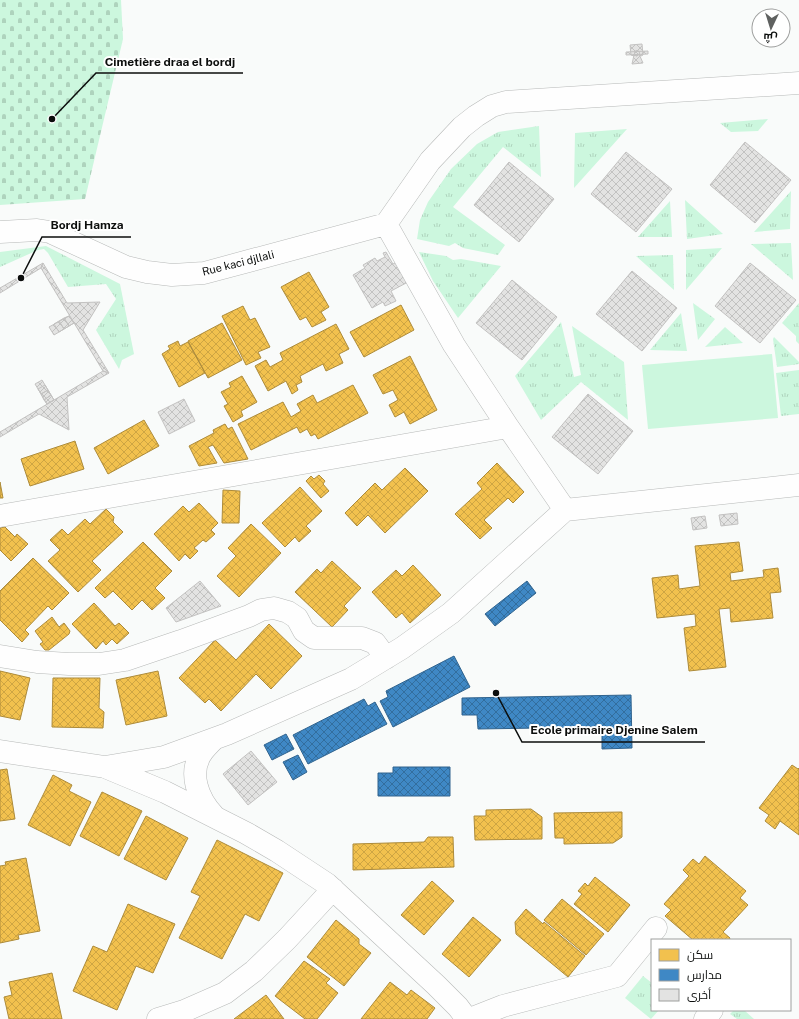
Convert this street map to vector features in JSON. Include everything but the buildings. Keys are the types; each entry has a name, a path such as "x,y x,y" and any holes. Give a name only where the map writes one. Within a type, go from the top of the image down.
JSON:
{"street":[{"path":"564,510 454,345 386,224 430,161 462,127 492,106 506,102 799,83"},
{"name":"Rue kaci djllali","path":"0,232 37,230 50,232 126,267 147,272 172,275 204,273 386,224"},
{"path":"0,516 508,428"},
{"path":"104,767 164,757 214,740 351,679 402,648 451,613 564,510 799,486"},
{"path":"0,656 37,662 69,664 99,664 125,660 261,610 274,608 288,612 297,618 304,630 314,638 362,638 375,643 386,658"},
{"path":"214,740 202,752 198,763 196,782 198,792 202,800 216,818"},
{"path":"0,751 104,767 165,792 277,851 333,889 436,985 468,1019 503,1006 617,976 656,928"},
{"path":"158,1019 184,1011 225,993 254,971 287,939 333,889"},
{"path":"705,1019 711,1011"}],"green space":[{"path":"0,0 121,0 123,39 85,199 0,205"},
{"path":"768,119 758,131 731,132 720,123"},
{"path":"539,126 541,177 503,147 453,207 505,245 498,255 463,248 455,243 449,246 417,239 420,220 428,202 451,169 477,144 498,132"},
{"path":"627,129 574,188 575,133"},
{"path":"791,191 790,229 754,232"},
{"path":"685,200 723,234 687,239"},
{"path":"670,201 672,237 638,237"},
{"path":"791,243 793,280 751,244"},
{"path":"46,246 120,284 134,354 122,360 119,369 96,330 116,299 106,284 68,287 48,253 44,249 38,250 0,267 0,252"},
{"path":"722,248 686,290 686,250"},
{"path":"419,252 446,256 453,260 461,259 501,266 458,318 433,281"},
{"path":"672,255 674,290 636,256"},
{"path":"693,303 715,319 698,340"},
{"path":"799,303 799,344 796,341 796,336 782,323"},
{"path":"681,313 687,351 650,350"},
{"path":"561,322 574,377 581,375 572,326 624,362 628,420 581,382 541,420 515,376"},
{"path":"725,327 743,343 705,347"},
{"path":"774,337 799,362 799,364 777,367"},
{"path":"772,354 778,418 648,429 642,365"},
{"path":"799,370 799,414 781,416 776,373"},
{"path":"643,976 651,982 651,1011 658,1011 651,1019 625,998"},
{"path":"733,1011 745,1011 754,1019 737,1019 730,1014"}],"place":[{"name":"Cimetière draa el bordj","path":"52,119"},
{"name":"Bordj Hamza","path":"21,278"},
{"name":"Ecole primaire Djenine Salem","path":"496,693"}]}
